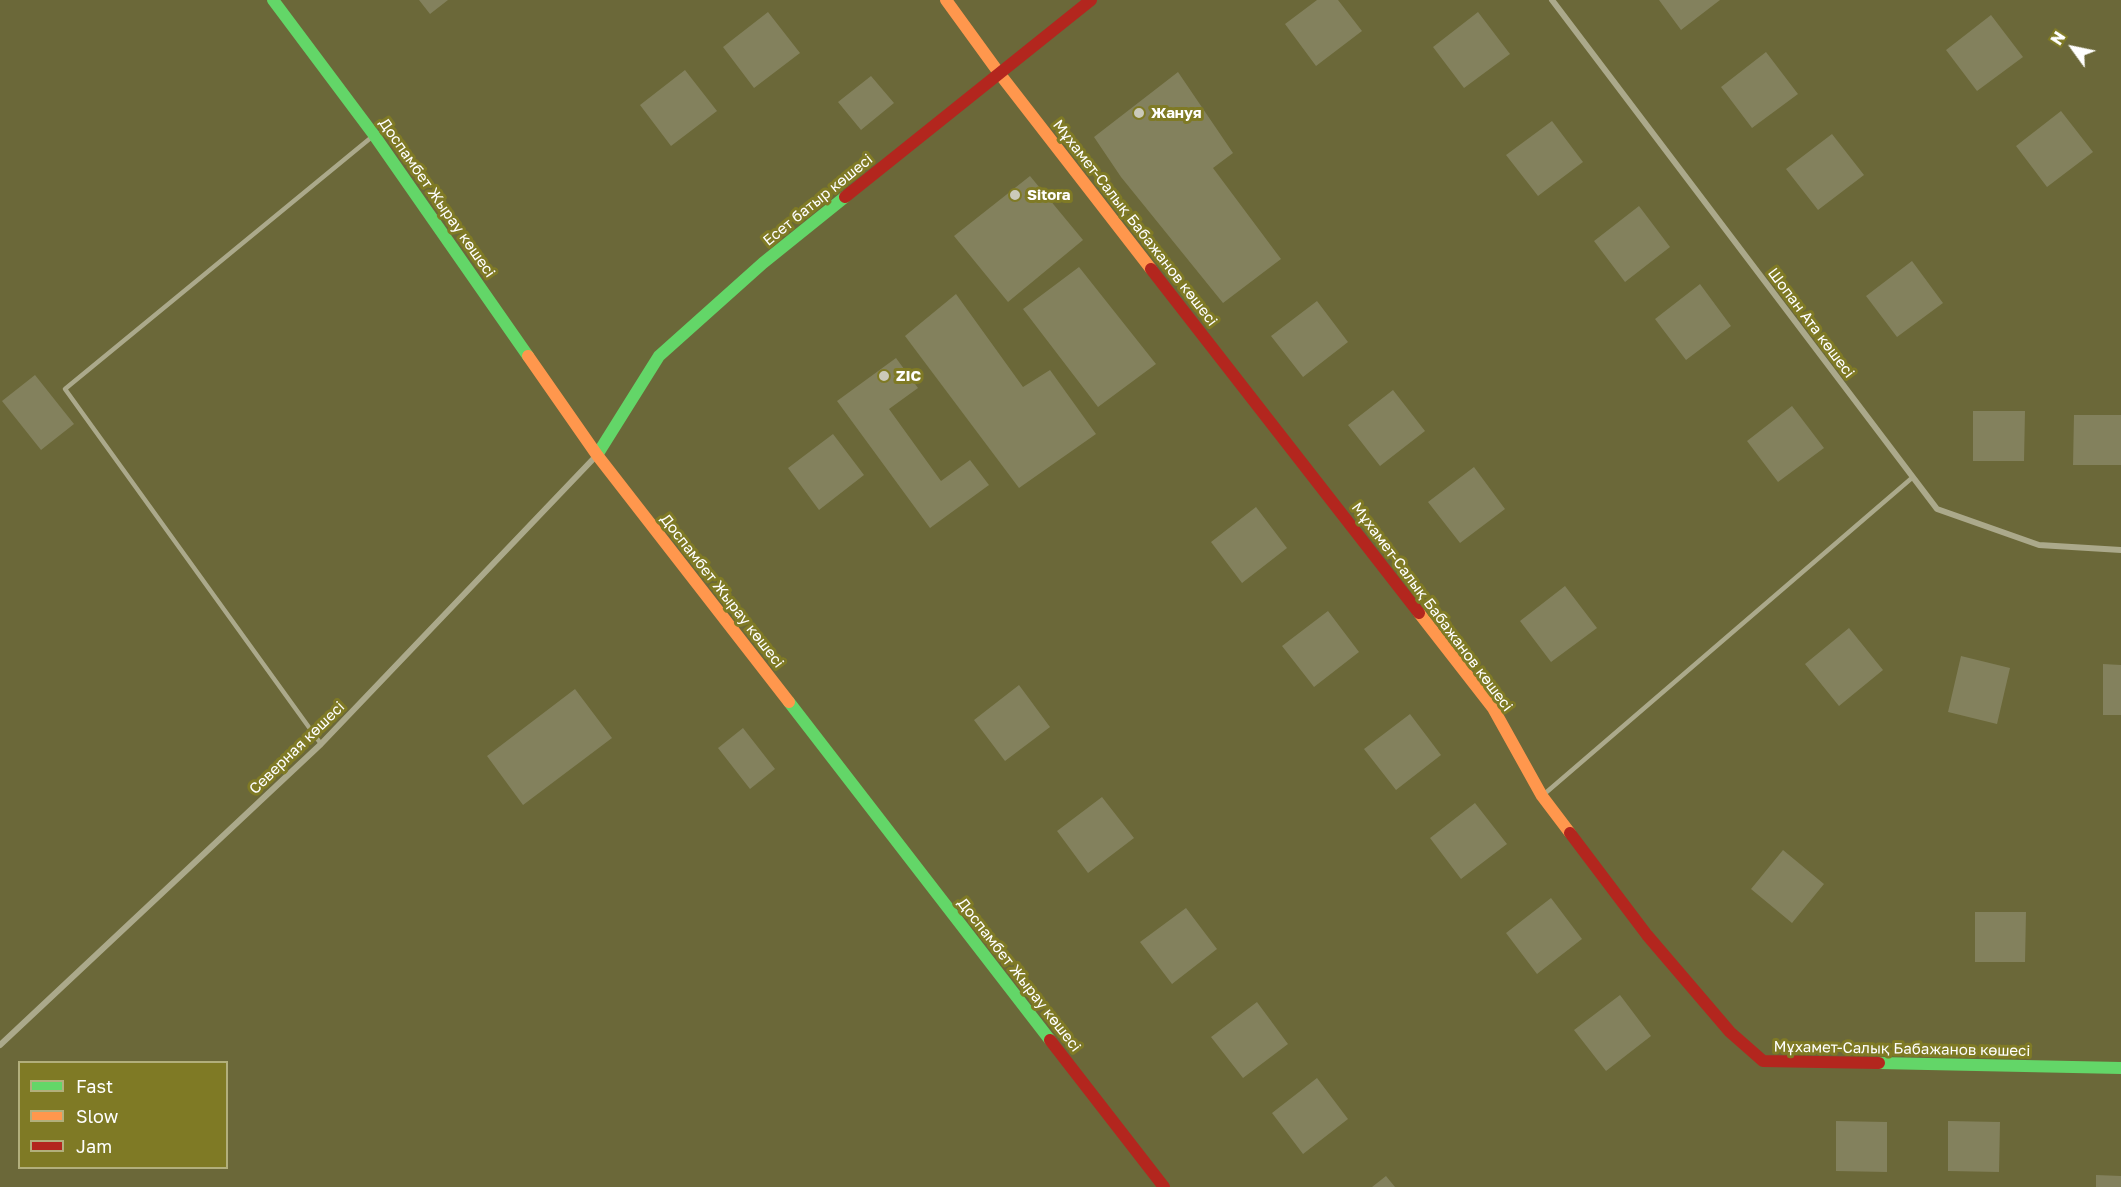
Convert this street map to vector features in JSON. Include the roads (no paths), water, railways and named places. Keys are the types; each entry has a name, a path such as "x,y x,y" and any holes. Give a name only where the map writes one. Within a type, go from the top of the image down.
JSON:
{"street":[{"name":"Доспамбет Жырау көшесі","path":"273,0 374,135 597,455 1164,1187"},
{"name":"Мұхамет-Салық Бабажанов көшесі","path":"946,0 999,73 1493,708 1542,796 1647,935 1730,1032 1763,1060 2121,1068"},
{"name":"Есет батыр көшесі","path":"597,455 659,356 762,263 1091,0"},
{"name":"Шопан Ата көшесі","path":"1552,0 1937,509 2039,545 2121,550"},
{"name":"Северная көшесі","path":"0,1045 321,744 597,455"}],"lane":[{"path":"321,744 65,389 374,135"},
{"path":"1542,796 1913,477"}],"place":[{"name":"Жануя","path":"1139,113"},
{"name":"Sitora","path":"1015,195"},
{"name":"ZIC","path":"884,376"}]}
